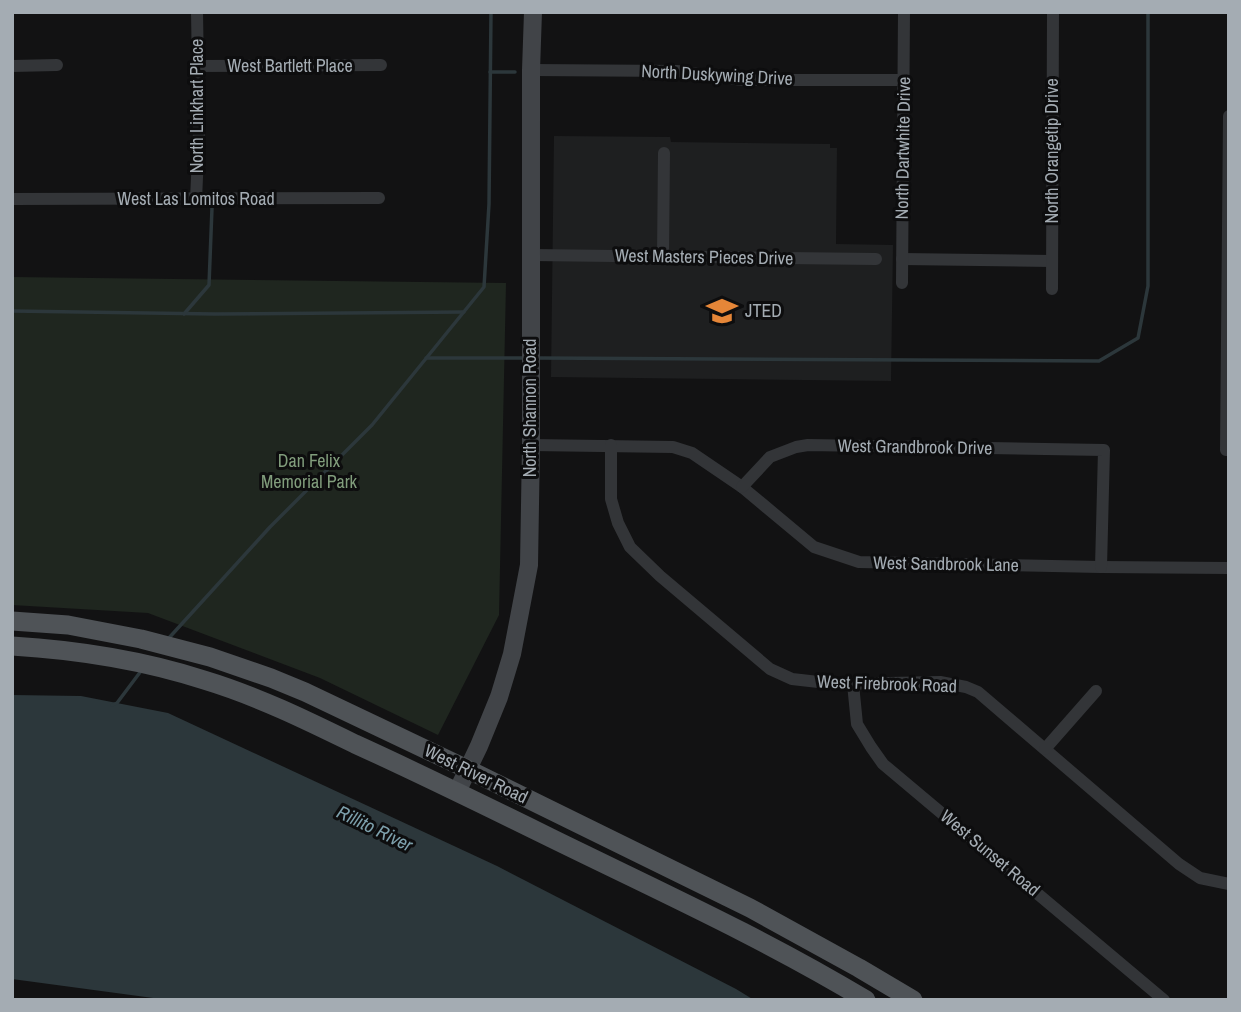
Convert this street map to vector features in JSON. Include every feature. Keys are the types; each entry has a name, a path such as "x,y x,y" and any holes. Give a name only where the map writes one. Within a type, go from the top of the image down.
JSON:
{"main road":[{"name":"West River Road","path":"12,621 68,625 141,639 210,657 293,687 750,908 914,1000"},
{"name":"West River Road","path":"12,646 62,649 163,668 268,702 755,938 866,1000"}],"street":[{"name":"North Linkhart Place","path":"196,200 199,132 197,12"},
{"name":"North Shannon Road","path":"457,792 499,697 512,654 529,565 533,12"},
{"name":"North Dartwhite Drive","path":"902,283 904,12"},
{"name":"North Orangetip Drive","path":"1052,289 1053,12"},
{"path":"12,66 57,65"},
{"name":"West Bartlett Place","path":"198,66 381,65"},
{"name":"North Duskywing Drive","path":"531,70 677,71 743,80 904,80"},
{"path":"1227,450 1229,116"},
{"path":"663,257 664,153"},
{"name":"West Las Lomitos Road","path":"12,199 379,198"},
{"name":"West Masters Pieces Drive","path":"531,256 876,259"},
{"path":"902,259 1052,261"},
{"name":"West Sandbrook Lane","path":"531,445 674,447 692,453 741,487 814,547 859,562 1229,568"},
{"name":"West Firebrook Road","path":"611,445 611,499 618,523 630,547 660,576 770,669 792,679 836,684 940,682 978,692 1179,864 1200,878 1229,884"},
{"name":"West Grandbrook Drive","path":"741,487 770,457 808,445 1104,450 1101,567"},
{"name":"West Sunset Road","path":"853,684 857,724 883,764 1164,1000"},
{"path":"1045,749 1096,691"}],"shaded area":[{"name":"JTED","path":"554,136 670,137 671,142 830,144 830,148 837,148 836,244 893,245 891,381 551,377"}],"green space":[{"name":"Dan Felix Memorial Park","path":"12,277 506,283 499,615 438,735 320,678 148,613 12,605"}],"water":[{"name":"Rillito River","path":"12,695 81,696 168,713 497,866 754,1000 168,1000 12,979"}],"waterway":[{"path":"168,639 270,527 372,425 484,287 489,204 491,12"},
{"path":"538,358 1099,361 1138,338 1148,286 1148,12"},
{"path":"490,72 515,72"},
{"path":"184,314 209,285 212,208"},
{"path":"12,311 215,314 464,312"},
{"path":"426,358 527,358"},
{"path":"112,705 117,703 141,671"}],"place":[{"name":"JTED","path":"722,311"}]}
